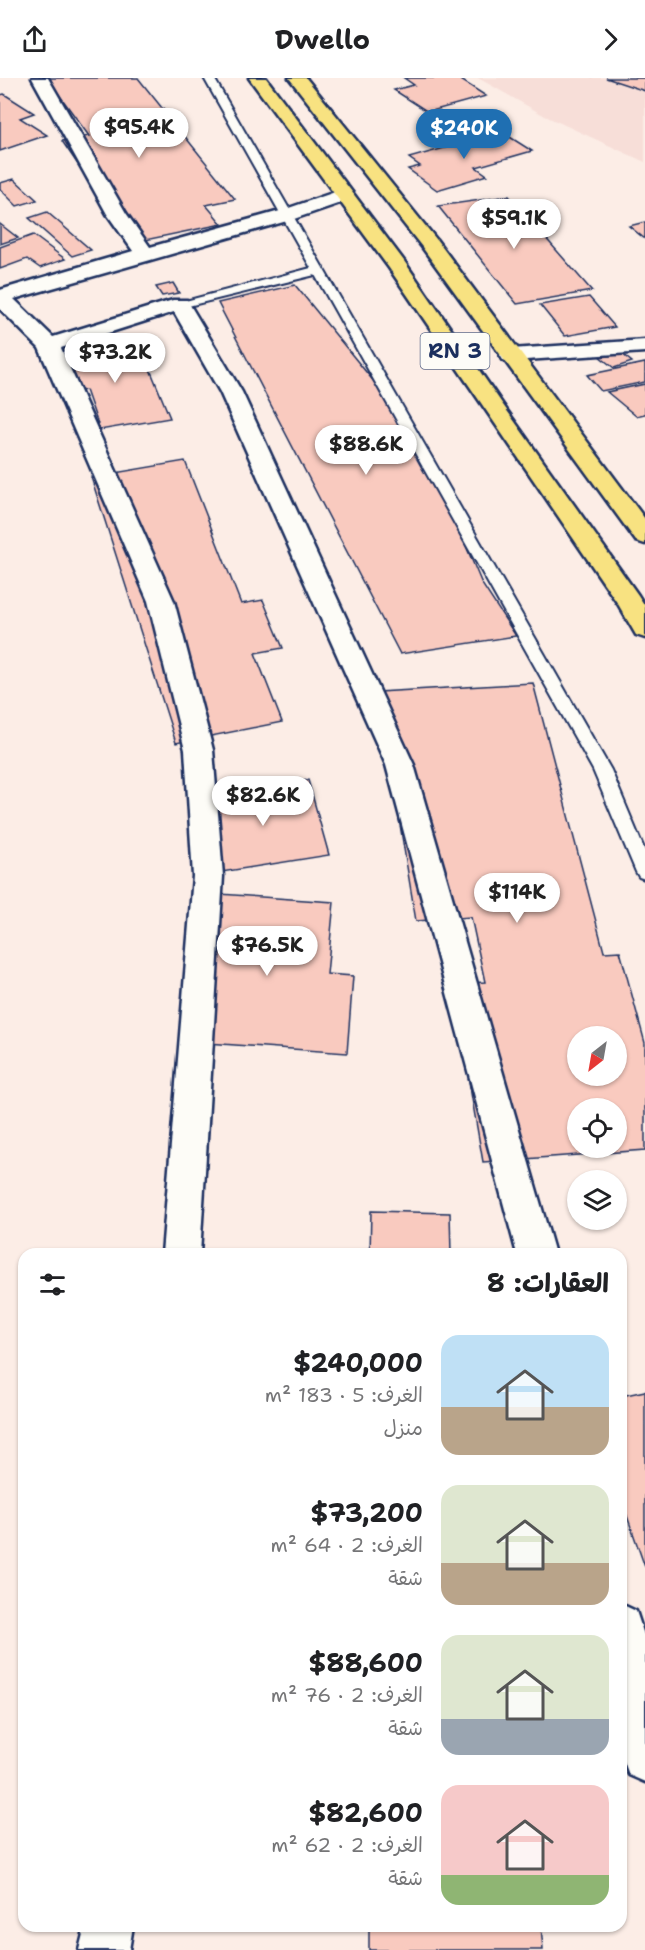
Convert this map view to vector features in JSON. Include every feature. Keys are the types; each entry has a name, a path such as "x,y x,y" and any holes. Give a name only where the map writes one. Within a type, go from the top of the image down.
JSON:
{"highway":[{"name":"RN 3","path":"257,78 397,265 629,602 645,629"},
{"name":"RN 3","path":"297,78 429,243 645,536"}],"street":[{"path":"40,78 117,213 145,254"},
{"path":"181,1248 191,1086 208,876 199,750 161,601 49,345 0,297 287,215 345,195"},
{"path":"49,345 180,304 231,392 400,765 534,1248"},
{"path":"511,355 645,346"},
{"path":"627,1659 645,1759"},
{"path":"104,1950 108,1932"}],"lane":[{"path":"209,78 602,770 645,872"},
{"path":"180,304 319,270"}],"shaded area":[{"path":"478,78 645,78 645,162 545,116"}],"building":[{"path":"47,78 138,78 235,199 206,205 222,224 131,243 62,141 89,136"},
{"path":"404,78 458,78 486,96 428,112 394,90 414,85"},
{"path":"606,78 645,78 645,91"},
{"path":"4,94 34,113 20,118 47,135 0,151 0,95"},
{"path":"505,134 532,151 476,167 487,175 437,190 408,169 420,166 409,158 487,136 490,138"},
{"path":"14,179 37,200 17,206 0,189 0,183"},
{"path":"509,196 592,291 517,304 438,206"},
{"path":"47,212 91,250 72,256 29,218"},
{"path":"645,222 645,239 629,226"},
{"path":"0,224 18,238 0,244"},
{"path":"33,235 65,259 40,268 27,259 0,269 0,247"},
{"path":"173,283 179,293 162,296 156,287"},
{"path":"295,285 402,416 458,527 482,584 516,636 400,654 218,303"},
{"path":"589,297 615,327 565,336 540,305"},
{"path":"138,340 170,418 100,430 86,390 70,393 56,353"},
{"path":"617,350 632,362 614,368 599,356"},
{"path":"645,363 645,382 601,391 587,375"},
{"path":"645,384 645,414 636,416 607,392"},
{"path":"185,461 241,604 263,600 283,648 255,653 282,722 176,743 91,477"},
{"path":"533,683 604,952 620,951 645,1043 645,1150 627,1151 627,1098 567,1098 567,1156 483,1162 452,984 485,982 471,917 416,921 378,692"},
{"path":"308,780 329,855 215,873 199,797"},
{"path":"205,893 334,902 327,974 353,976 347,1053 180,1041"},
{"path":"371,1211 450,1213 451,1248 370,1248"},
{"path":"645,1391 645,1567 627,1516 627,1395"},
{"path":"369,1932 542,1932 543,1950 369,1950"}]}
